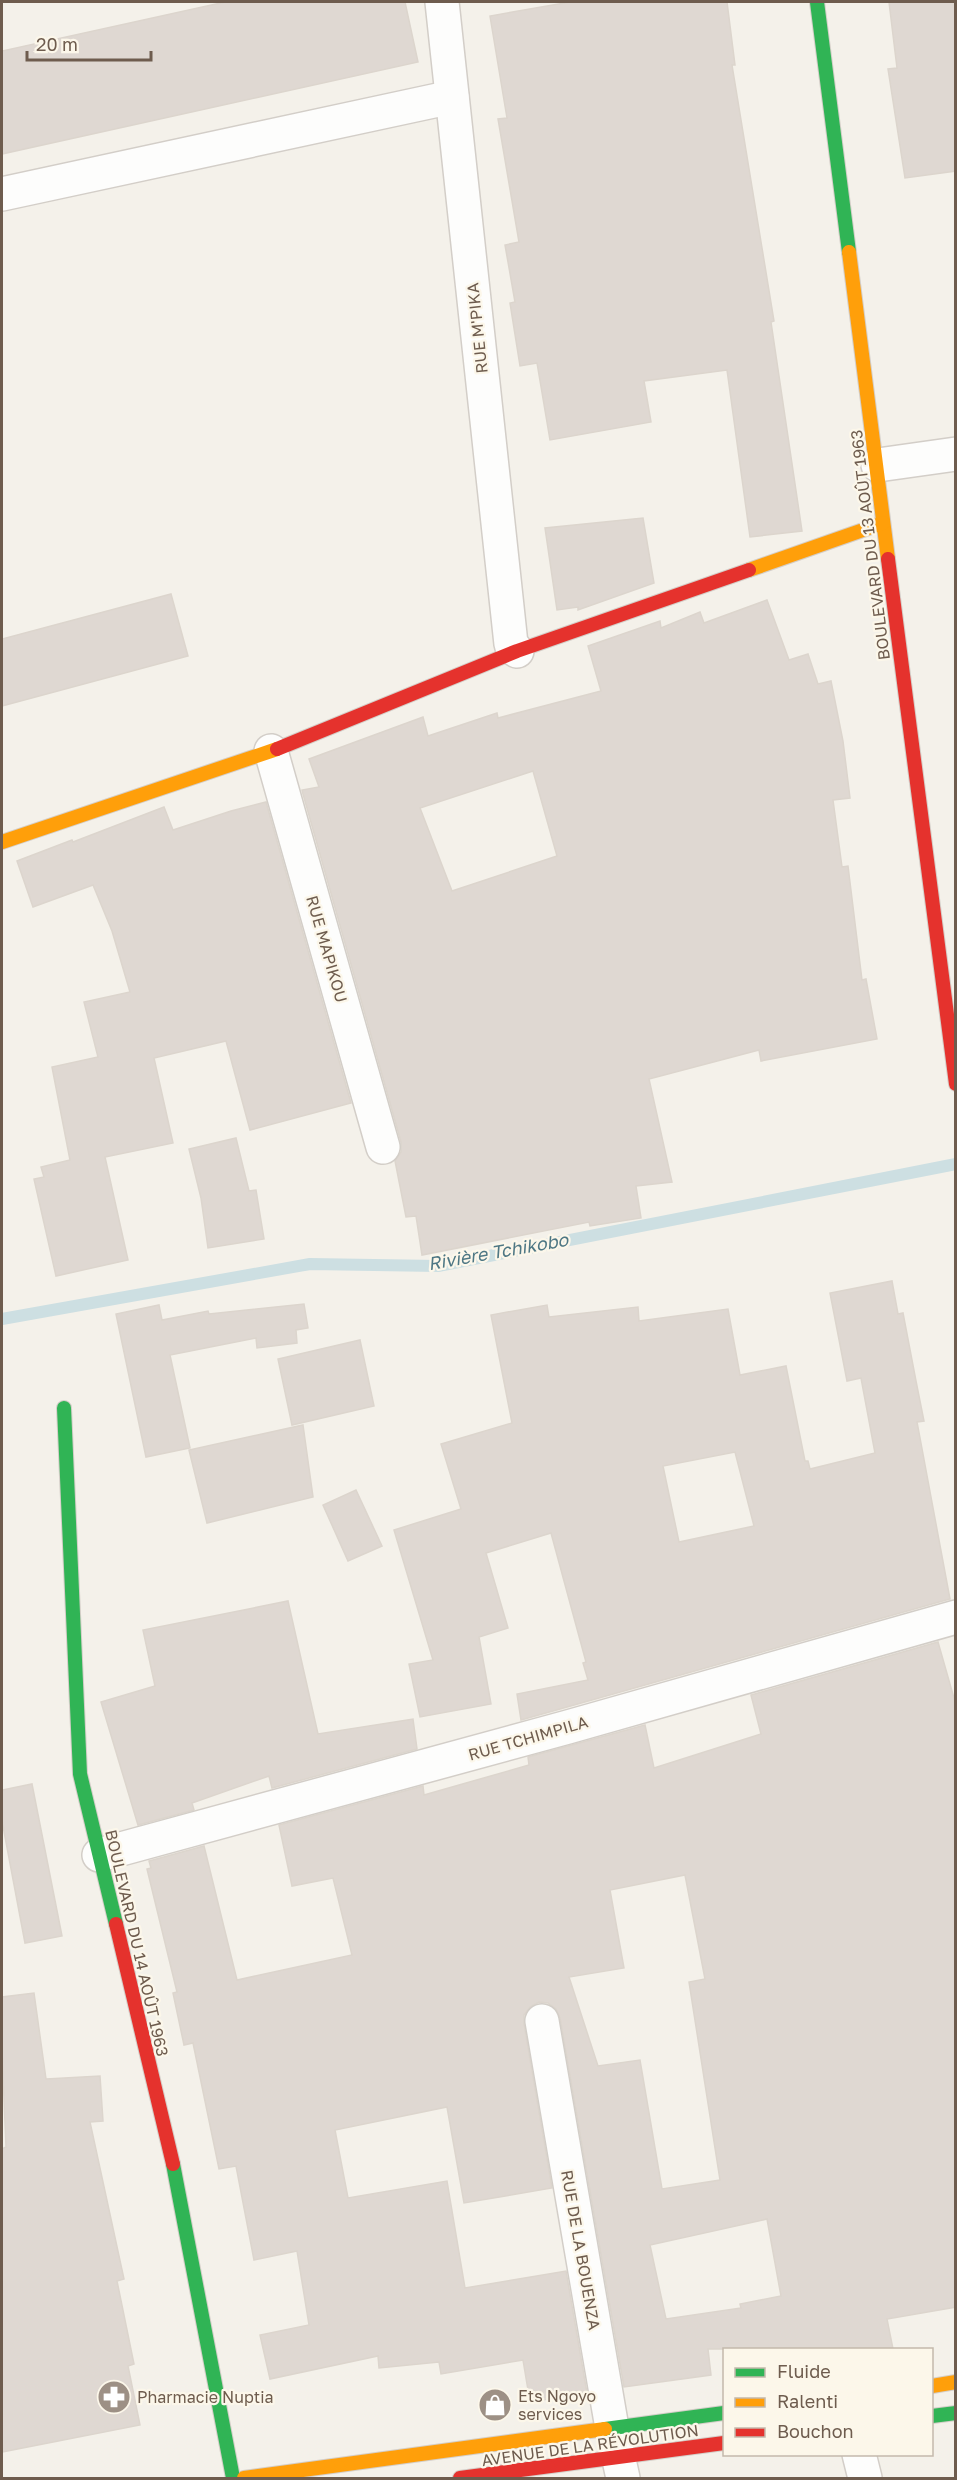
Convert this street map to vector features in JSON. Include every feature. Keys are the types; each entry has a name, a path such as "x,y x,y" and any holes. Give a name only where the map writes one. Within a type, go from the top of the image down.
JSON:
{"street":[{"name":"RUE M'PIKA","path":"442,2 511,644 517,651"},
{"name":"BOULEVARD DU 13 AOÛT 1963","path":"817,2 956,1084"},
{"path":"2,194 452,97"},
{"path":"878,465 956,454"},
{"path":"2,842 271,751 517,651 883,523"},
{"name":"RUE MAPIKOU","path":"271,751 383,1148"},
{"name":"BOULEVARD DU 14 AOÛT 1963","path":"64,1408 80,1774 171,2154 233,2478"},
{"name":"RUE TCHIMPILA","path":"99,1855 556,1730 956,1617"},
{"name":"RUE DE LA BOUENZA","path":"542,2021 618,2455"},
{"path":"933,2386 956,2382"},
{"name":"AVENUE DE LA RÉVOLUTION","path":"244,2478 618,2455 723,2413"},
{"path":"933,2416 956,2413"},
{"name":"AVENUE DE LA RÉVOLUTION","path":"460,2478 618,2455 723,2444"},
{"path":"860,2456 865,2478"}],"building":[{"path":"225,2 405,2 418,62 2,154 2,51"},
{"path":"570,2 727,2 735,65 732,65 774,321 771,322 802,531 750,537 727,370 644,381 651,422 550,440 537,363 520,366 510,303 515,302 505,245 519,242 498,119 507,118 490,16"},
{"path":"889,2 956,2 956,171 905,178 888,69 897,68"},
{"path":"643,518 654,583 578,610 578,607 557,610 545,528"},
{"path":"171,594 188,656 2,706 2,639"},
{"path":"767,600 789,660 808,654 818,684 831,681 843,741 850,798 833,800 842,867 848,866 862,980 866,979 877,1039 761,1061 759,1050 649,1079 672,1182 636,1186 641,1218 590,1226 589,1222 422,1255 416,1216 406,1217 395,1161 401,1152 401,1142 302,790 319,787 309,759 423,717 428,736 497,713 498,718 601,691 588,646 660,621 661,628 700,612 704,623","holes":["533,771 557,856 452,891 420,808"]},
{"path":"266,802 351,1103 250,1130 226,1041 154,1058 173,1143 105,1157 128,1260 56,1276 34,1179 44,1177 41,1167 70,1160 52,1067 98,1057 84,1002 130,992 112,931 93,885 33,907 17,861 164,807 173,830"},
{"path":"236,1138 249,1191 256,1190 264,1239 208,1248 201,1198 189,1149"},
{"path":"892,1281 898,1314 903,1313 924,1421 917,1422 950,1599 521,1720 517,1694 588,1680 583,1663 586,1662 551,1533 486,1553 508,1628 479,1637 491,1704 420,1717 409,1664 433,1660 394,1530 461,1509 441,1444 512,1423 491,1315 547,1305 549,1317 638,1307 639,1321 728,1309 740,1375 786,1366 805,1461 808,1461 810,1469 875,1453 861,1378 847,1381 830,1293","holes":["735,1452 754,1526 679,1542 663,1466"]},
{"path":"304,1304 308,1328 296,1330 297,1343 257,1348 256,1338 170,1355 190,1448 146,1457 116,1314 159,1305 162,1320 208,1311 209,1314"},
{"path":"360,1340 374,1406 292,1425 278,1359"},
{"path":"303,1425 313,1497 207,1523 189,1450"},
{"path":"356,1490 382,1546 348,1561 323,1505"},
{"path":"288,1601 318,1734 413,1719 417,1749 272,1788 269,1776 192,1803 194,1810 138,1825 101,1702 155,1686 143,1630"},
{"path":"938,1642 956,1705 956,2307 887,2319 893,2348 708,2349 711,2375 624,2387 560,2018 556,2009 548,2003 539,2002 530,2007 524,2015 524,2024 552,2188 464,2203 447,2107 335,2130 348,2198 447,2181 465,2288 566,2271 587,2393 530,2402 523,2360 441,2374 439,2362 379,2368 378,2356 270,2379 260,2335 309,2325 297,2251 254,2260 236,2166 219,2169 193,2043 184,2045 173,1993 177,1992 147,1869 151,1868 149,1861 204,1846 237,1980 352,1955 333,1878 292,1886 279,1825 423,1786 424,1795 529,1765 528,1757 645,1725 654,1768 761,1734 751,1695","holes":["685,1875 705,1979 689,1982 720,2180 662,2189 640,2060 598,2066 569,1977 624,1968 610,1890","767,2219 781,2296 740,2304 741,2308 666,2319 650,2245"]},
{"path":"32,1784 62,1936 25,1943 2,1821 2,1790"},
{"path":"34,1993 46,2079 100,2076 103,2121 90,2122 124,2279 117,2281 134,2364 128,2366 140,2425 2,2452 2,2149 6,2147 2,1997"}],"waterway":[{"name":"Rivière Tchikobo","path":"2,1319 310,1264 438,1266 956,1164"}],"traffic: fast":[{"path":"817,2 849,252"},
{"path":"64,1408 80,1774 116,1924"},
{"path":"173,2164 233,2478"},
{"path":"605,2429 723,2413"},
{"path":"933,2416 956,2413"}],"traffic: slow":[{"path":"849,252 888,559"},
{"path":"749,570 883,523"},
{"path":"2,842 277,749"},
{"path":"933,2386 956,2382"},
{"path":"244,2478 605,2429"}],"traffic: jam":[{"path":"888,559 956,1084"},
{"path":"277,749 517,651 749,570"},
{"path":"116,1924 173,2164"},
{"path":"460,2478 723,2443"}],"place":[{"name":"Pharmacie Nuptia","path":"114,2397"},
{"name":"Ets Ngoyo services","path":"495,2405"}]}
